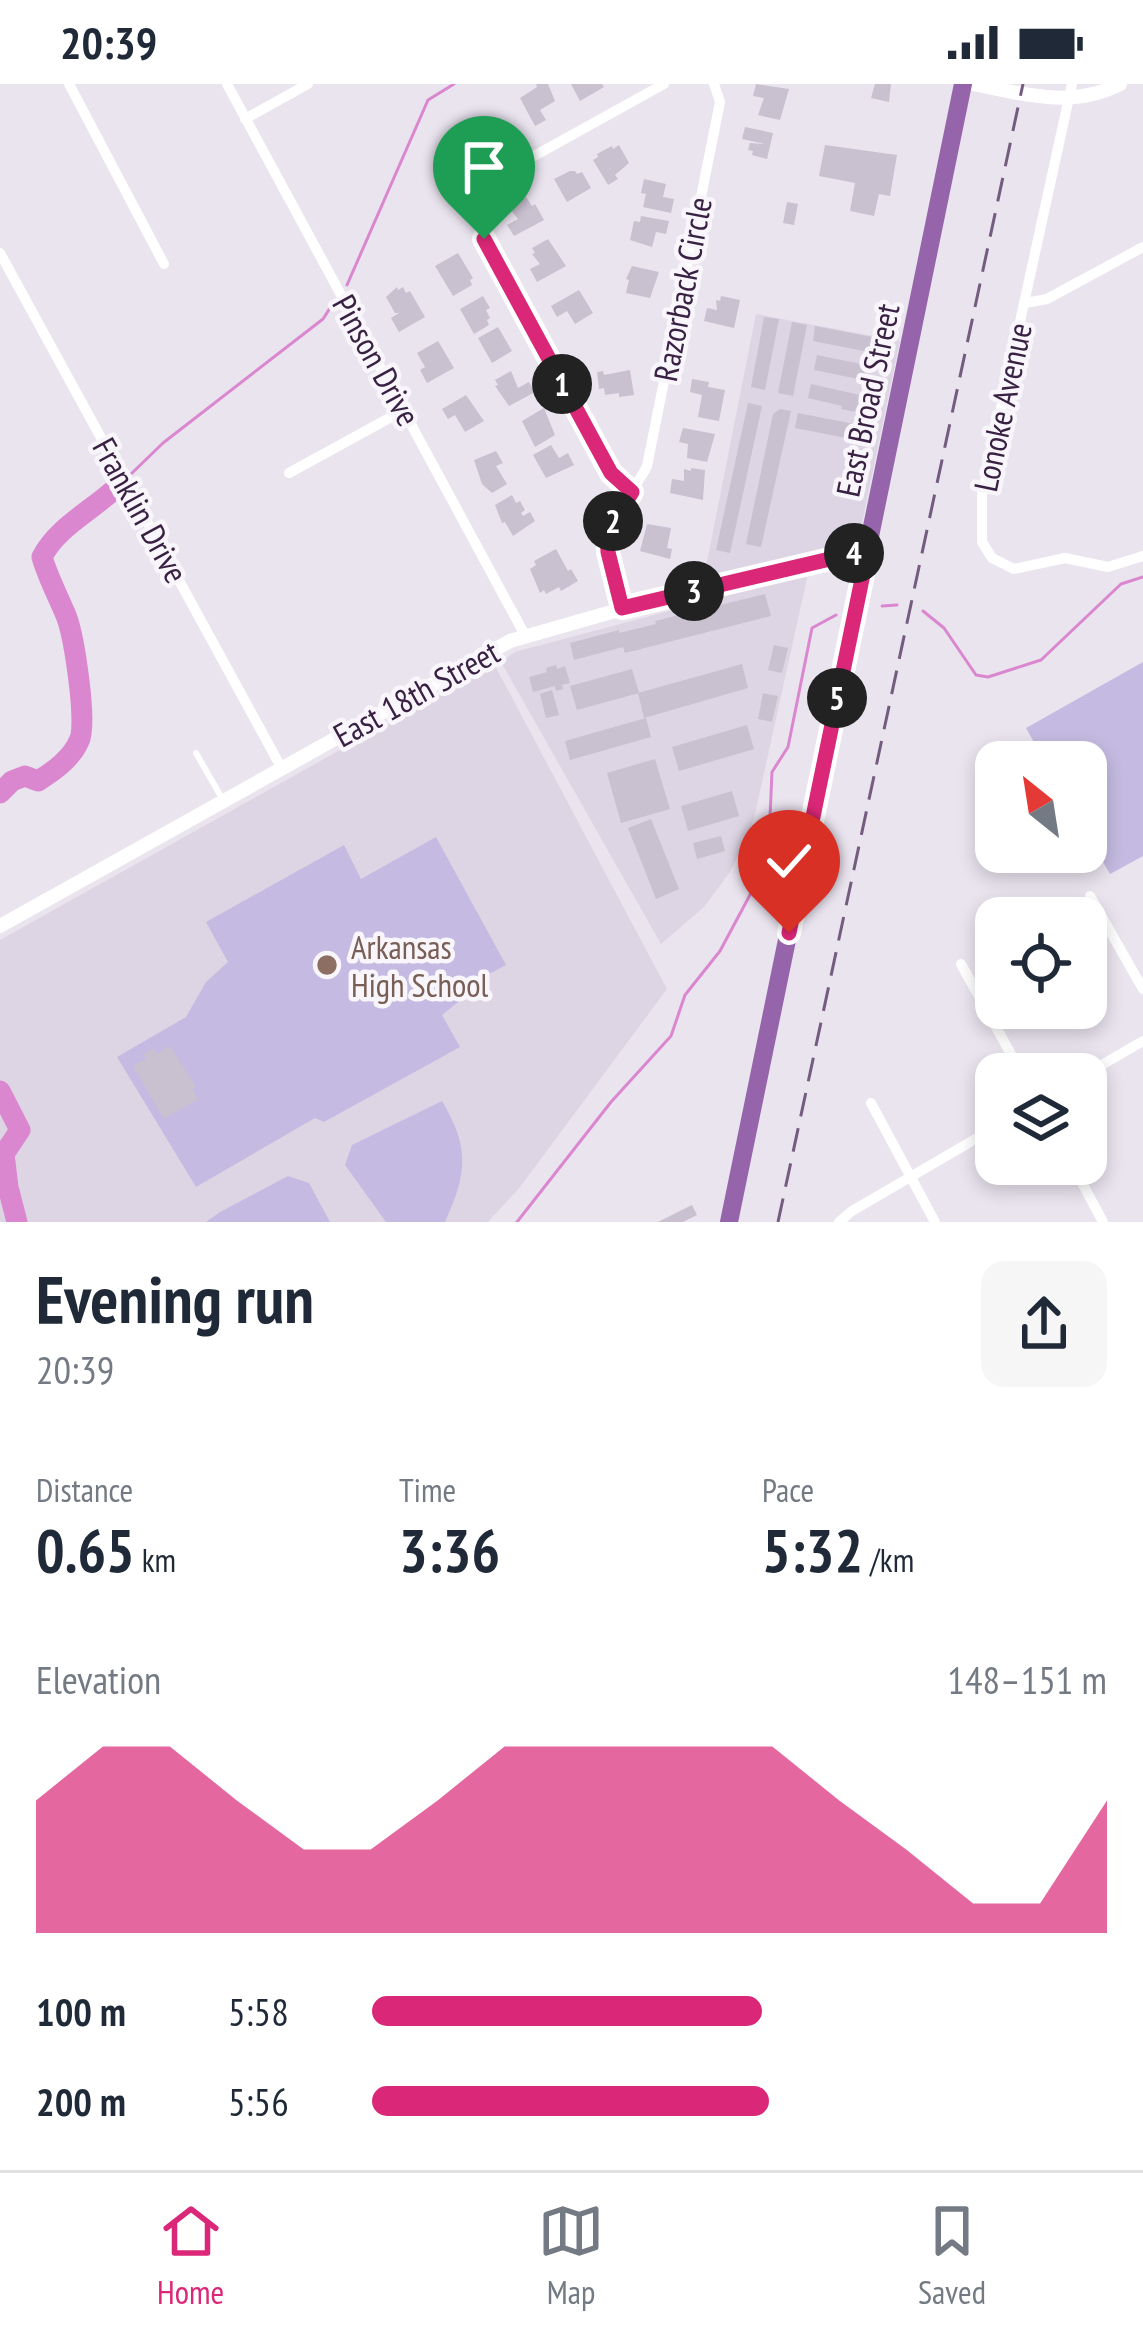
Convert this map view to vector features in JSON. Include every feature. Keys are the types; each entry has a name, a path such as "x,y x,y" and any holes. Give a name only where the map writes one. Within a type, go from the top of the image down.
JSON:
{"main road":[{"name":"East Broad Street","path":"729,1222 962,84"}],"street":[{"path":"69,84 164,264"},
{"name":"Pinson Drive","path":"227,84 526,637"},
{"path":"245,118 308,84"},
{"path":"632,492 611,473 484,239 478,214 491,180 664,84"},
{"name":"Razorback Circle","path":"622,608 607,532 646,466 720,102 714,84"},
{"path":"973,84 1042,98 1071,92 1103,93 1120,84"},
{"name":"Lonoke Avenue","path":"1071,92 982,496 982,542 998,562 1020,570 1055,558 1108,567 1143,556"},
{"path":"1024,303 1047,299 1143,247"},
{"name":"Franklin Drive","path":"0,253 281,767"},
{"path":"290,473 404,410"},
{"name":"East 18th Street","path":"0,926 510,641 622,608 868,550"},
{"path":"1090,896 1143,989"},
{"path":"961,964 1010,1053"},
{"path":"1107,1062 1143,1041"},
{"path":"871,1102 935,1222"},
{"path":"839,1222 975,1140"},
{"path":"1083,1185 1103,1222"}],"lane":[{"path":"196,753 223,800"}],"shaded area":[{"path":"756,314 900,341 858,542 703,582"},
{"path":"808,574 748,836 730,872 704,907 661,944 501,662 515,652"},
{"path":"1143,662 1143,856 1110,874 1107,869 1107,741 1033,741 1026,728"},
{"name":"Arkansas High School","path":"494,664 667,989 520,1187 488,1222 0,1222 0,940"},
{"path":"436,837 506,965 472,983 467,995 442,1015 460,1047 324,1122 315,1118 196,1187 117,1057 186,1017 206,982 228,962 206,922 344,845 361,879"},
{"path":"442,1101 457,1133 462,1161 458,1189 445,1222 386,1222 345,1165 352,1145"},
{"path":"288,1176 309,1183 330,1222 206,1222 220,1212"}],"building":[{"path":"536,84 548,84 555,101 540,110 546,120 535,126 520,98"},
{"path":"571,84 602,84 604,87 580,101"},
{"path":"756,84 789,89 780,120 758,115 764,98 753,96"},
{"path":"875,84 891,84 889,102 871,98"},
{"path":"745,127 773,133 767,159 748,150 750,143 765,144 742,139"},
{"path":"619,145 629,163 608,185 593,160"},
{"path":"825,145 897,155 890,196 879,194 874,216 850,211 855,183 819,176"},
{"path":"570,171 582,172 591,188 567,202 554,179"},
{"path":"644,179 666,184 663,197 674,199 671,213 643,207"},
{"path":"526,197 544,220 514,236 507,225 518,219 512,205"},
{"path":"787,202 798,204 794,225 783,223"},
{"path":"641,216 669,221 666,234 656,232 652,247 630,240 634,221 640,222"},
{"path":"548,239 566,266 537,282 530,269 540,264 532,248"},
{"path":"458,253 473,278 472,285 453,296 435,266"},
{"path":"632,266 659,272 650,298 626,293"},
{"path":"397,287 410,291 425,317 399,332 391,318 399,313 386,297"},
{"path":"579,290 593,313 575,324 567,311 557,317 551,306"},
{"path":"483,296 490,308 486,310 489,325 474,334 460,309"},
{"path":"721,296 740,300 734,328 704,321 707,308 717,310 716,300"},
{"path":"764,317 779,319 765,390 751,387"},
{"path":"792,322 807,325 793,396 778,393"},
{"path":"815,326 872,337 869,352 813,341"},
{"path":"498,327 512,351 492,363 478,338"},
{"path":"438,341 454,368 427,383 417,353"},
{"path":"817,355 866,365 863,380 814,370"},
{"path":"630,370 634,395 605,395 604,388 599,389 597,372"},
{"path":"511,371 518,388 529,382 535,392 509,406 495,380"},
{"path":"692,379 725,390 719,421 698,417 702,395 690,392"},
{"path":"811,384 860,395 856,412 808,398"},
{"path":"466,395 484,421 465,432 455,415 448,419 442,409"},
{"path":"748,403 762,406 730,553 716,550"},
{"path":"544,408 555,435 535,447 522,421"},
{"path":"780,409 791,411 761,547 746,544 773,414"},
{"path":"798,413 854,424 851,439 795,428"},
{"path":"683,428 715,434 707,462 687,458 688,444 679,442"},
{"path":"551,445 559,458 568,453 574,465 546,478 533,455"},
{"path":"496,451 503,463 496,466 507,484 492,493 482,484 474,460"},
{"path":"684,469 705,470 703,500 670,493 672,479 684,481"},
{"path":"512,495 525,510 523,516 530,512 535,521 513,536 495,505"},
{"path":"647,524 671,528 670,559 640,551"},
{"path":"556,549 578,581 561,591 559,587 540,593 530,569 534,561"},
{"path":"765,594 771,616 625,653 623,647 574,660 570,643"},
{"path":"774,645 788,648 782,673 768,670"},
{"path":"742,664 748,688 644,718 638,693"},
{"path":"556,665 557,669 565,666 570,683 556,691 555,686 533,692 529,677"},
{"path":"632,669 639,693 577,710 570,686"},
{"path":"552,690 559,715 546,718 540,694"},
{"path":"763,693 778,696 772,722 758,719"},
{"path":"646,718 651,737 570,760 565,741"},
{"path":"747,725 754,749 679,771 672,747"},
{"path":"655,759 670,809 621,823 607,773"},
{"path":"732,791 739,816 688,831 681,806"},
{"path":"651,819 679,889 656,899 628,828"},
{"path":"721,836 725,851 697,859 693,843"},
{"path":"170,1046 196,1087 192,1089 198,1099 164,1119 133,1066 154,1048 157,1054"},
{"path":"692,1205 697,1215 683,1222 658,1222"}],"waterway":[{"path":"347,285 428,100 454,84"},
{"path":"131,474 163,443 323,319 332,305"},
{"path":"0,793 25,776 38,781 67,759 79,741 81,700 73,643 42,557 66,528 118,486"},
{"path":"923,611 944,628 976,675 988,677 1041,660 1121,584 1143,577"},
{"path":"882,606 897,605"},
{"path":"517,1222 611,1102 671,1036 685,995 720,951 751,893 769,839 772,772 788,747 812,628 836,615"},
{"path":"0,1091 20,1130 4,1154 17,1222"}],"railway":[{"path":"778,1222 1023,84"}],"place":[{"name":"Arkansas High School","path":"327,965"}],"route":[{"path":"484,239 611,473 632,492 607,532 622,608 868,550 789,933"}]}
